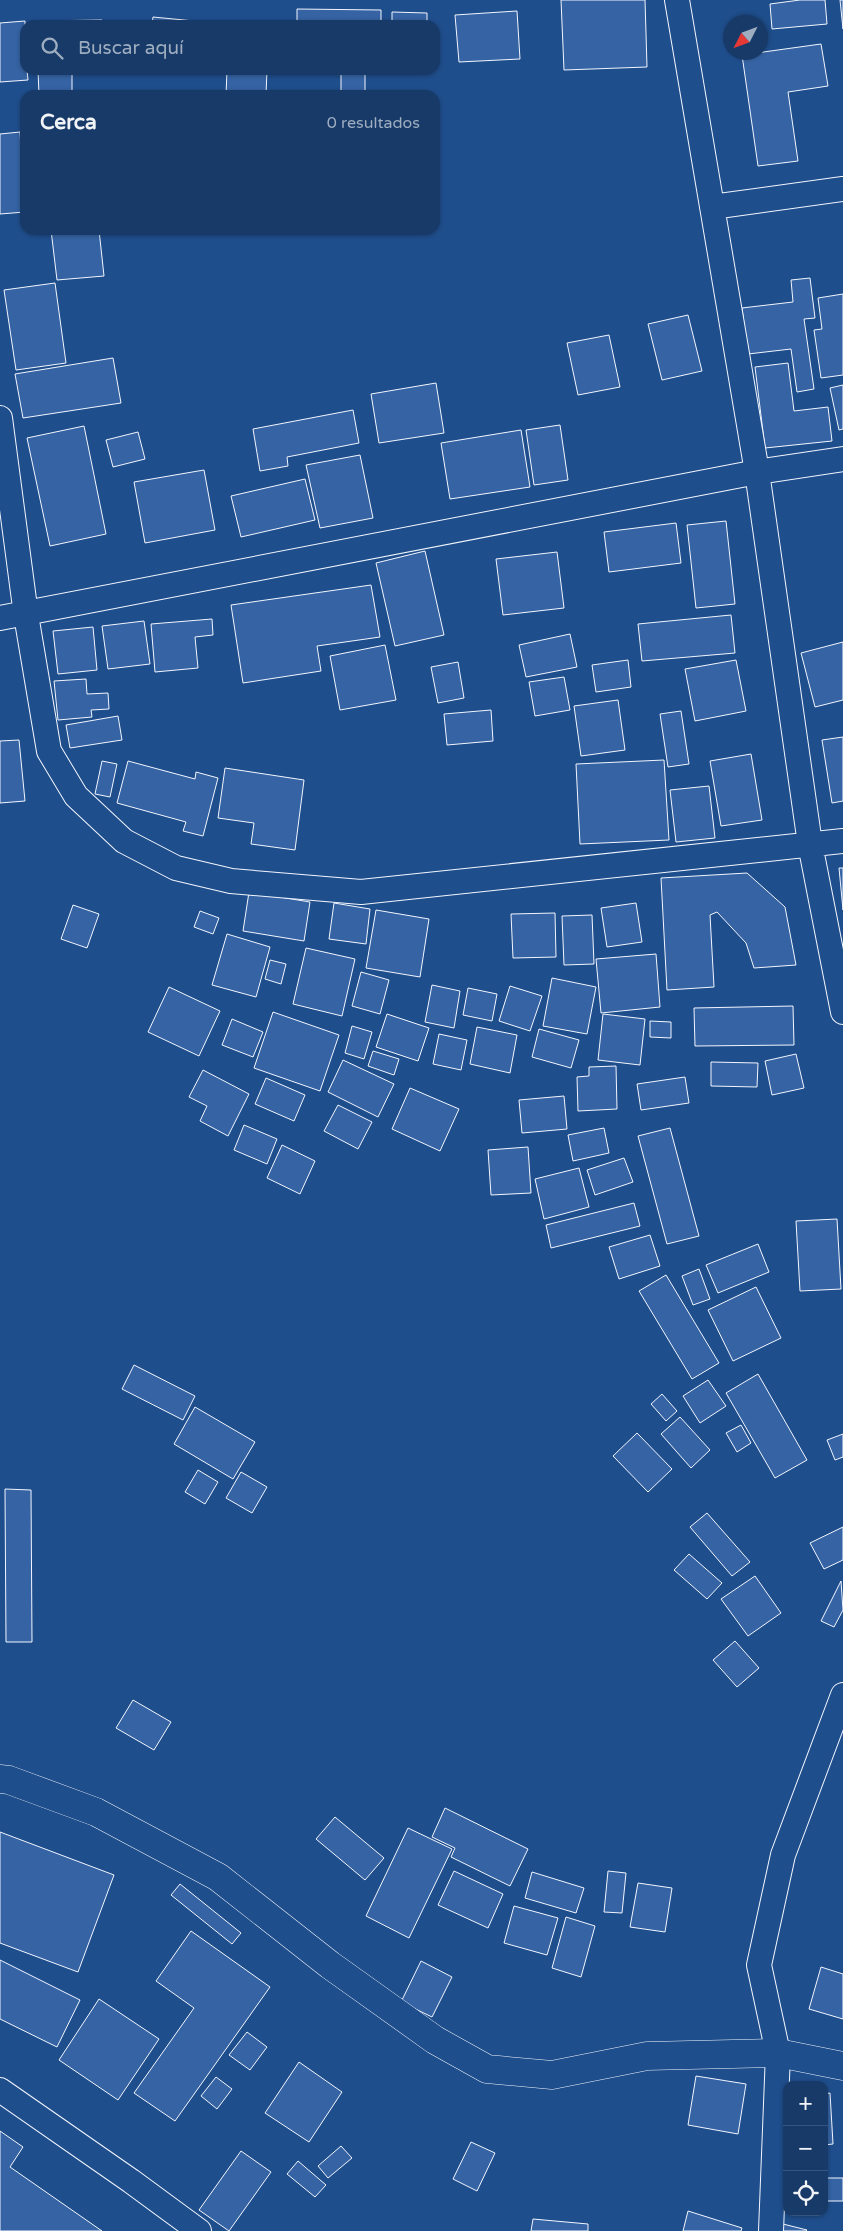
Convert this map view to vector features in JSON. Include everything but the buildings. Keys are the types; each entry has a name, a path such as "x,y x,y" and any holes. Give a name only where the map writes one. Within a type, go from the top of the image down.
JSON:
{"street":[{"path":"677,0 757,472 810,844 843,1012"},
{"path":"712,206 843,189"},
{"path":"0,418 26,615 50,751 76,796 124,841 176,868 232,882 362,892 843,841"},
{"path":"0,618 26,615 757,472 843,459"},
{"path":"771,2231 778,2053 759,1965 783,1855 843,1695"},
{"path":"0,1779 9,1780 96,1812 218,1877 330,1965 435,2040 487,2069 552,2075 646,2056 778,2053 843,2066"},
{"path":"0,2090 199,2231"}]}
